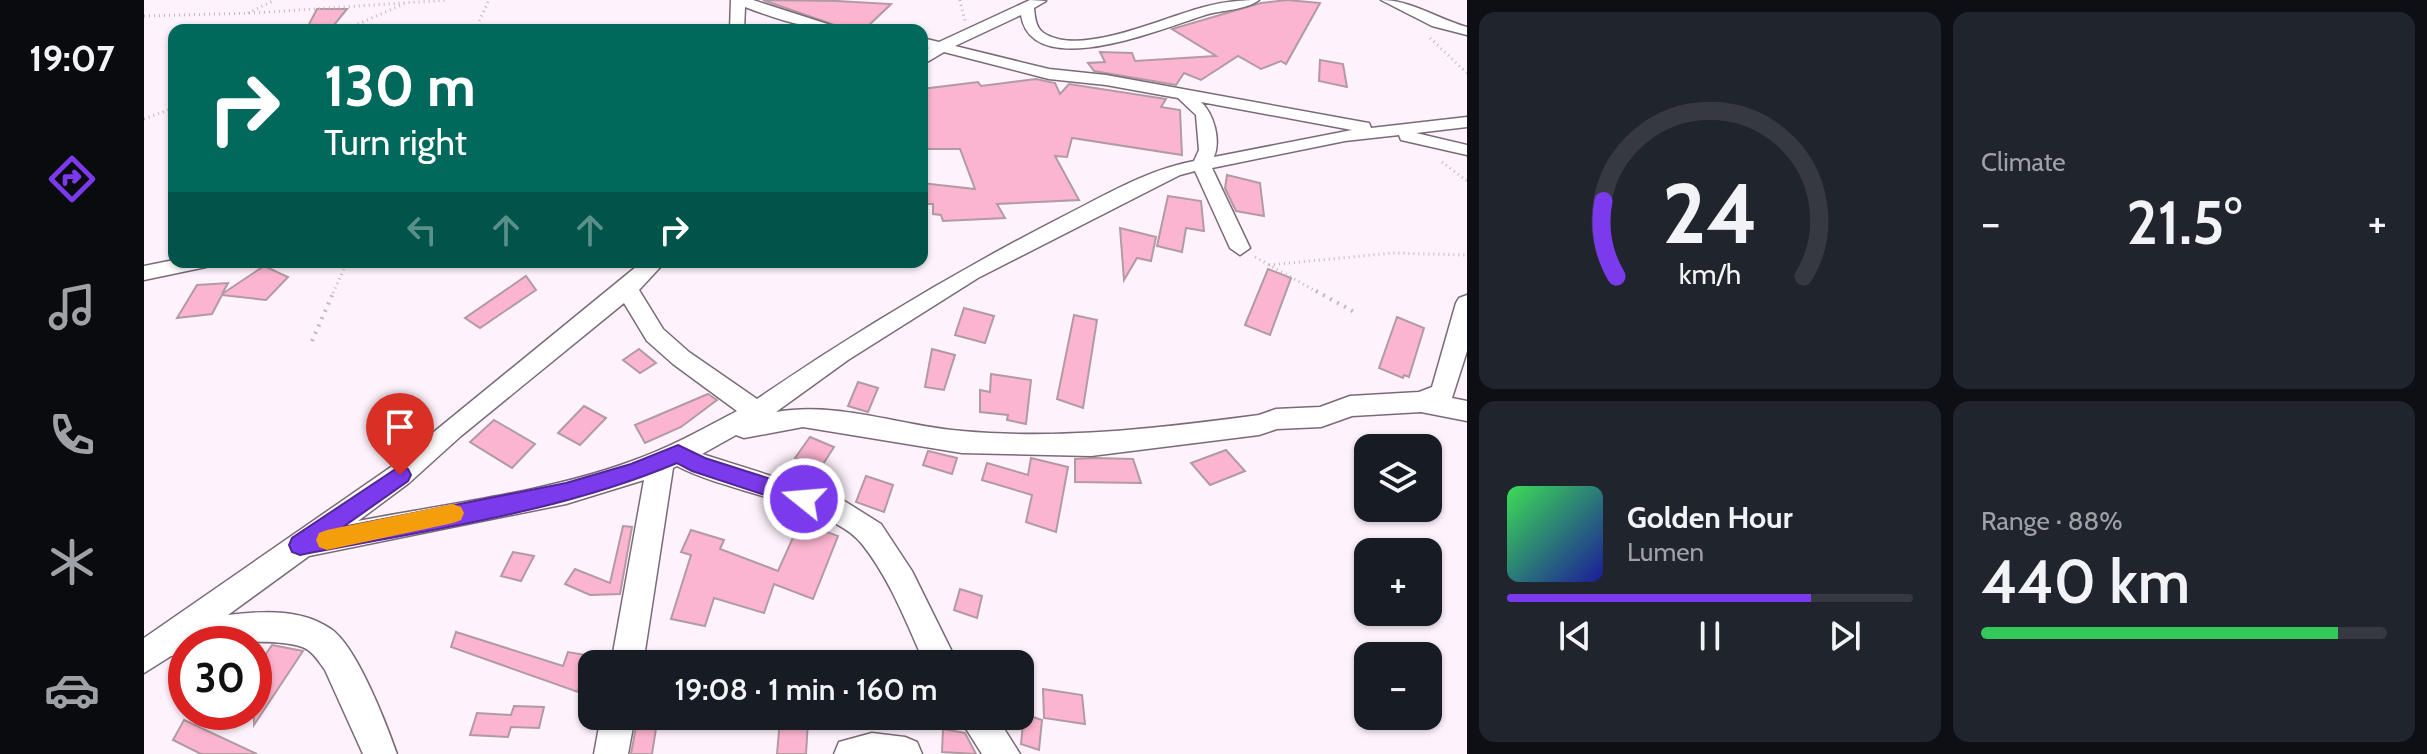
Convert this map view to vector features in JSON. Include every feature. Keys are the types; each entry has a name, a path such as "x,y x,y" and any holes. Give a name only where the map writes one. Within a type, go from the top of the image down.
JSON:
{"street":[{"path":"737,24 739,0 811,24"},
{"path":"1034,3 1028,24 1043,39 1056,43 1087,42 1132,34 1199,12 1252,0"},
{"path":"1388,0 1414,13 1467,31"},
{"path":"928,56 944,45 1034,3"},
{"path":"928,43 1013,67 1183,94 1384,131 1467,150"},
{"path":"1183,94 1204,114 1208,150 1201,165"},
{"path":"300,545 566,492 669,457 722,433 757,412 840,354 971,273 1154,178 1201,165 1384,131 1467,122"},
{"path":"1201,165 1240,248"},
{"path":"144,273 169,268"},
{"path":"154,650 400,475 649,268"},
{"path":"627,289 655,335 681,358 757,412"},
{"path":"1421,402 1442,393 1467,303"},
{"path":"722,433 770,421 803,417 962,442 1091,445 1259,425 1276,419 1321,417 1350,406 1421,402 1467,411"},
{"path":"630,650 669,457"},
{"path":"669,457 828,506 871,533 902,581 935,650"},
{"path":"154,650 240,628 298,630 319,638 331,650 380,754"},
{"path":"611,754 615,730"},
{"path":"985,730 1003,754"},
{"path":"851,754 872,750 905,754"}],"path":[{"path":"246,14 275,0"},
{"path":"144,16 246,14 448,0"},
{"path":"478,24 489,0"},
{"path":"358,24 410,1"},
{"path":"1414,13 1423,21 1422,32 1467,73"},
{"path":"144,119 168,110"},
{"path":"1240,248 1358,314"},
{"path":"1269,265 1374,253 1438,251 1467,255"},
{"path":"312,341 344,268"}],"building":[{"path":"763,0 891,4 870,24 832,24"},
{"path":"1287,0 1320,3 1286,64 1281,61 1261,69 1238,56 1201,80 1184,73 1176,85 1094,71 1088,63 1105,62 1100,52 1132,53 1135,61 1216,56 1172,29 1261,3"},
{"path":"317,9 347,9 335,24 309,24"},
{"path":"1320,60 1343,64 1347,87 1319,81"},
{"path":"1036,79 1055,83 1060,94 1069,84 1166,99 1161,107 1180,110 1182,155 1072,138 1067,157 1055,156 1079,200 997,204 1005,218 943,221 941,215 933,214 933,204 928,204 928,184 975,189 960,149 928,149 928,88 978,82 981,86"},
{"path":"1227,175 1260,183 1264,216 1236,211 1225,188"},
{"path":"1168,196 1201,201 1204,231 1186,228 1182,252 1157,246"},
{"path":"1120,228 1156,237 1151,261 1137,258 1124,280"},
{"path":"261,268 288,277 266,300 222,295 212,314 177,318 197,285 228,283 222,294"},
{"path":"1268,269 1291,278 1270,335 1245,325"},
{"path":"526,276 536,290 480,328 465,318"},
{"path":"964,308 994,316 985,343 955,335"},
{"path":"1074,315 1097,320 1083,408 1057,399"},
{"path":"1397,317 1424,328 1409,377 1404,375 1403,378 1379,368"},
{"path":"639,349 656,363 640,373 623,360"},
{"path":"932,349 955,355 944,390 925,387"},
{"path":"991,374 1031,380 1026,424 1007,420 1008,415 980,412 980,390 990,392"},
{"path":"858,382 878,388 868,412 848,406"},
{"path":"708,394 717,400 681,427 645,443 635,425"},
{"path":"584,406 606,418 580,445 558,433"},
{"path":"494,420 535,444 512,468 470,442"},
{"path":"810,437 834,447 820,469 795,458"},
{"path":"1226,450 1245,471 1210,485 1191,463"},
{"path":"928,451 957,458 952,474 923,465"},
{"path":"1031,458 1068,467 1056,532 1026,522 1032,495 982,480 987,463 1028,475"},
{"path":"1075,459 1133,459 1141,483 1075,482"},
{"path":"866,476 893,485 884,512 856,502"},
{"path":"800,522 838,536 813,599 774,584 764,613 714,598 705,626 671,619 691,555 681,552 691,530 724,540 720,549 778,571"},
{"path":"623,526 632,527 620,594 590,595 565,584 575,569 610,583"},
{"path":"513,552 534,556 521,581 501,576"},
{"path":"960,589 982,596 977,618 954,610"},
{"path":"456,632 563,666 568,652 578,654 578,692 451,647"},
{"path":"272,645 303,651 272,698"},
{"path":"1043,689 1082,695 1085,724 1044,718"},
{"path":"514,706 544,707 539,728 511,727 508,737 470,735 477,713 511,715"},
{"path":"1034,717 1042,720 1039,750 1021,744 1022,730 1034,730"},
{"path":"178,730 205,730 257,754 201,754 173,740"},
{"path":"635,730 656,730 652,754 631,754"},
{"path":"779,730 807,730 806,754 777,754"},
{"path":"943,730 948,730 965,733 976,754 942,752"}],"slow traffic":[{"path":"327,540 453,513"}],"route":[{"path":"400,475 300,545 566,492 635,472 678,454 699,465 804,499"}]}
